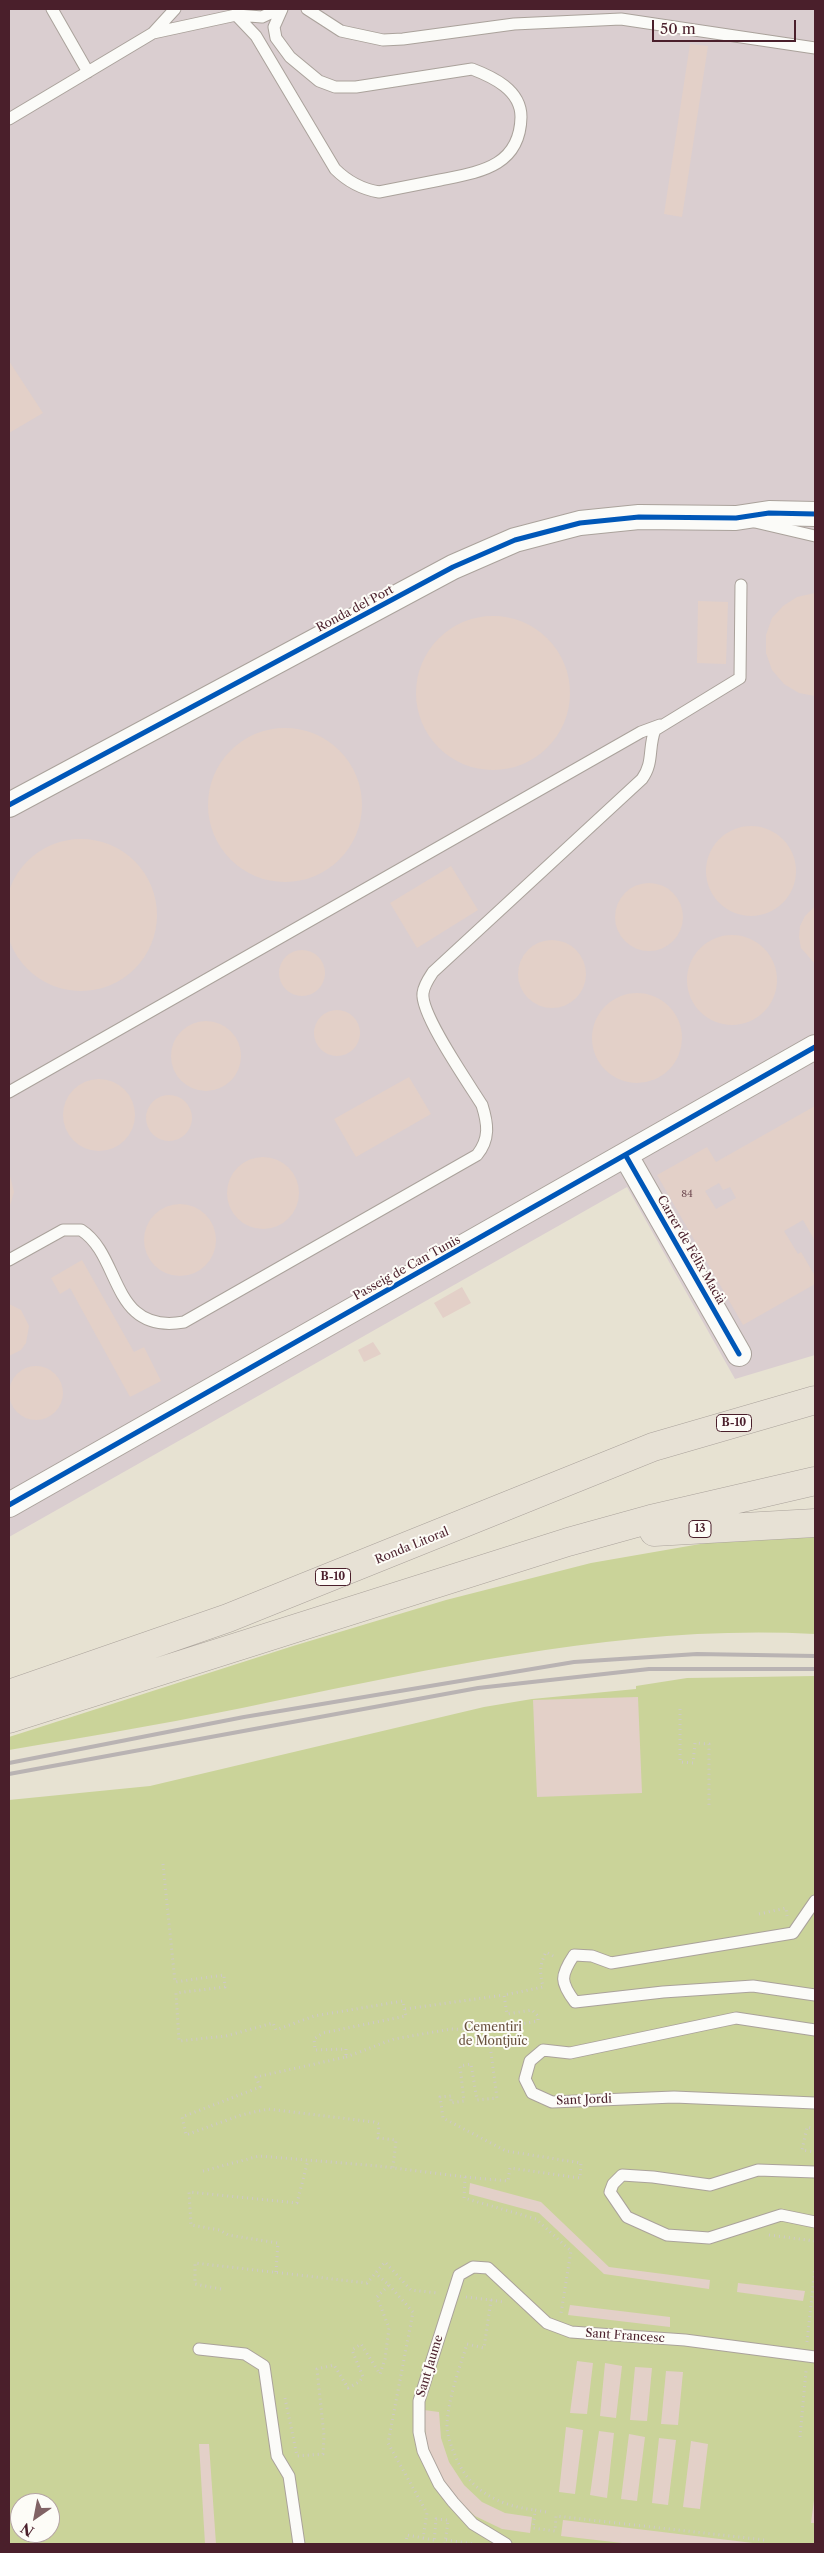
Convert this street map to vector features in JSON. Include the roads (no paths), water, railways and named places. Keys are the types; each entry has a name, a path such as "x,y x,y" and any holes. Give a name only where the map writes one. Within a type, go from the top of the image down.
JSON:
{"highway":[{"path":"653,1447 815,1382"},
{"name":"Ronda Litoral","path":"9,1694 238,1614 653,1447 815,1400"},
{"path":"9,1719 481,1568 585,1537 669,1515 815,1481"},
{"name":"13","path":"585,1537 815,1523"}],"street":[{"path":"770,519 815,514"},
{"name":"Ronda del Port","path":"9,805 453,567 486,552 549,530 610,519 674,516 770,519"},
{"path":"770,519 815,527"},
{"name":"Passeig de Can Tunis","path":"9,1505 815,1047"},
{"name":"Carrer de Félix Macià","path":"626,1156 739,1354"}],"lane":[{"path":"52,9 88,72"},
{"path":"153,33 175,9"},
{"path":"9,119 153,33 232,12 249,18 262,17 280,9"},
{"path":"232,12 256,36 335,169 354,185 379,192 486,170 505,158 515,143 521,129 521,113 516,98 504,84 472,69 356,87 335,87 319,81 304,71 285,51 276,38 274,26 280,9"},
{"path":"308,9 341,31 383,40 514,24 621,19 815,48"},
{"path":"770,519 815,505"},
{"path":"770,519 815,536"},
{"path":"9,1092 632,737 660,725 740,678 741,586"},
{"path":"9,1260 63,1230 81,1230 92,1240 131,1308 151,1320 174,1323 184,1322 477,1155 487,1138 486,1117 482,1105 426,1013 423,993 426,982 433,972 642,779 651,760 652,737 660,725"},
{"path":"815,1901 793,1933 611,1963 592,1956 574,1956 564,1970 564,1987 575,2002 663,1992 753,1986 815,1995"},
{"name":"Sant Jordi","path":"815,2030 736,2018 570,2053 543,2050 530,2061 525,2079 532,2093 552,2102 674,2097 815,2103"},
{"path":"815,2172 758,2170 710,2185 653,2177 622,2175 613,2184 610,2192 628,2217 650,2229 668,2235 709,2238 781,2215 815,2222"},
{"name":"Sant Francesc","path":"459,2275 473,2267 488,2268 547,2323 572,2332 685,2340 815,2357"},
{"name":"Sant Jaume","path":"459,2275 418,2401 422,2451 438,2484 453,2502 473,2524 506,2544"},
{"path":"200,2350 245,2354 264,2366 277,2456 289,2476 299,2544"}],"railway":[{"path":"9,1763 244,1717 574,1662 697,1654 815,1656"},
{"path":"9,1774 478,1688 649,1669 815,1669"}],"park label":[{"name":"Cementiri de Montjuïc","path":"493,2035"}]}
